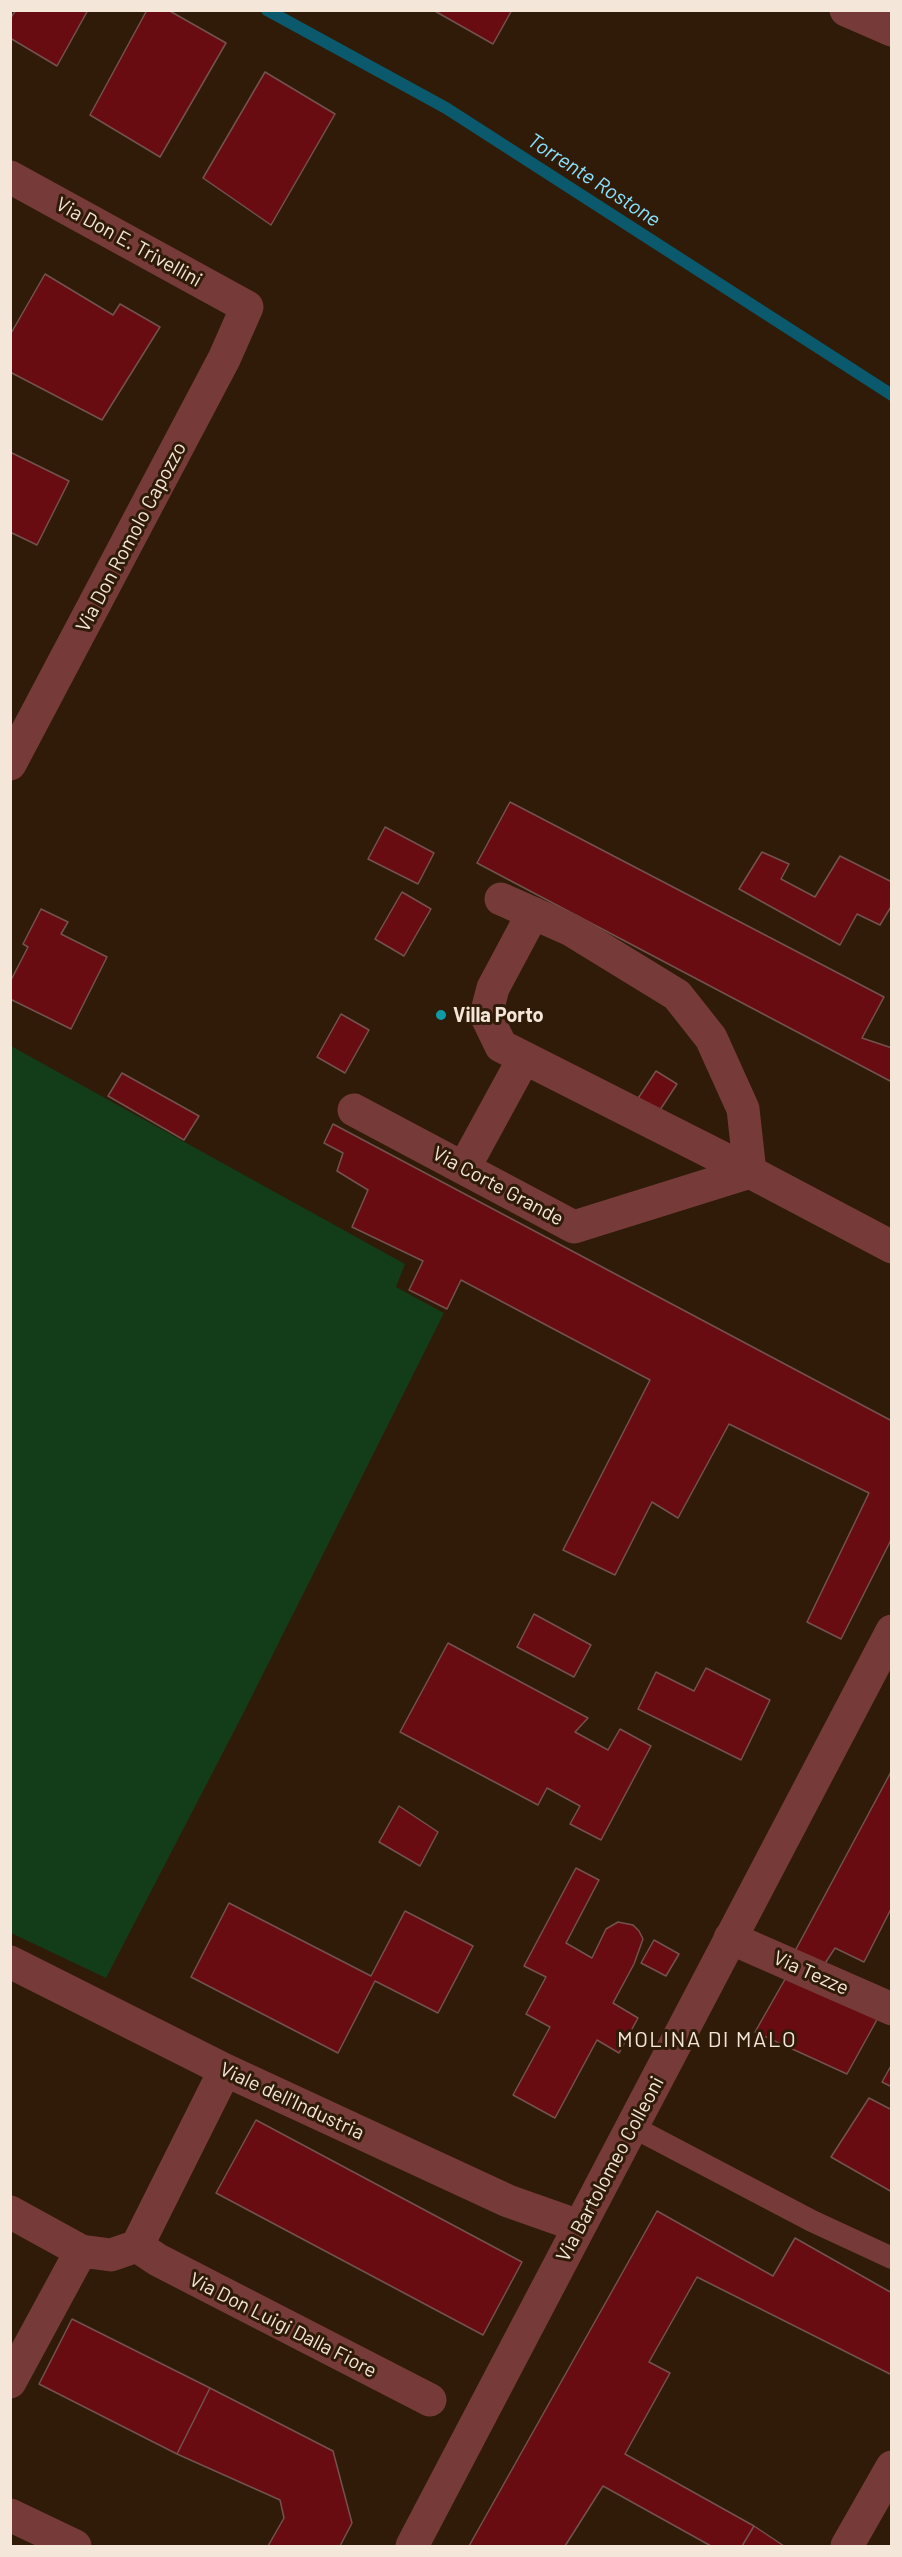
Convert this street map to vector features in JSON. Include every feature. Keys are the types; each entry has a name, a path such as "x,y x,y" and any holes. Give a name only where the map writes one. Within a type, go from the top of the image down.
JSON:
{"street":[{"path":"846,10 891,30"},
{"name":"Via Don E. Trivellini","path":"10,177 247,307"},
{"name":"Via Don Romolo Capozzo","path":"10,764 213,380 247,307"},
{"path":"501,899 571,930 677,994 711,1038 742,1109 750,1172"},
{"path":"533,913 494,988 486,1016 501,1046 750,1172 891,1247"},
{"path":"464,1168 524,1058"},
{"name":"Via Corte Grande","path":"354,1110 574,1227 750,1172"},
{"name":"Via Bartolomeo Colleoni","path":"412,2547 891,1631"},
{"name":"Via Tezze","path":"730,1938 891,2009"},
{"name":"Viale dell'Industria","path":"10,1962 225,2070 508,2201 579,2226"},
{"path":"10,2212 81,2251 111,2255 137,2246 225,2070"},
{"name":"Via Don Luigi Dalla Fiore","path":"137,2246 158,2260 430,2400"},
{"path":"10,2382 81,2251"},
{"path":"847,2547 891,2467"},
{"path":"10,2516 75,2547"}],"lane":[{"path":"633,2127 812,2221 891,2258"}],"green space":[{"path":"11,1046 405,1264 396,1287 444,1313 244,1712 106,1978 11,1933"}],"building":[{"path":"16,10 88,10 57,66 10,38 10,19"},
{"path":"147,10 168,10 226,43 160,157 90,115"},
{"path":"433,10 512,10 493,44"},
{"path":"265,72 335,114 271,225 203,178"},
{"path":"45,274 113,315 120,304 160,327 102,420 10,372 10,335"},
{"path":"10,452 69,481 37,545 10,532"},
{"path":"510,802 884,997 862,1038 892,1048 892,1082 477,863"},
{"path":"385,827 434,853 418,884 368,859"},
{"path":"762,852 789,864 781,879 815,897 840,856 892,882 892,905 880,925 857,914 840,945 739,889"},
{"path":"402,892 431,909 404,956 375,939"},
{"path":"41,909 68,922 61,934 107,957 71,1029 10,999 10,982 28,947 23,944"},
{"path":"341,1014 369,1030 345,1073 317,1057"},
{"path":"656,1071 677,1084 656,1116 635,1103"},
{"path":"122,1073 199,1116 184,1140 108,1096"},
{"path":"333,1124 892,1421 892,1538 841,1639 807,1622 869,1493 729,1424 678,1518 652,1502 615,1575 563,1550 650,1380 461,1280 447,1309 409,1290 423,1261 352,1227 368,1190 337,1171 343,1153 324,1143"},
{"path":"534,1614 591,1645 574,1677 517,1647"},
{"path":"448,1643 588,1718 575,1732 608,1750 620,1729 651,1746 601,1840 570,1824 580,1806 547,1788 538,1805 400,1732"},
{"path":"706,1668 770,1700 741,1760 638,1709 656,1672 694,1691"},
{"path":"892,1770 892,1907 864,1962 835,1948 824,1965 795,1951"},
{"path":"399,1806 438,1832 420,1866 379,1842"},
{"path":"576,1868 599,1880 566,1943 592,1958 606,1929 618,1922 633,1925 639,1931 643,1939 634,1964 613,2003 638,2018 619,2053 597,2040 555,2118 513,2095 550,2027 526,2014 546,1977 524,1966"},
{"path":"229,1903 371,1976 405,1911 473,1946 438,2013 375,1981 338,2053 191,1977"},
{"path":"654,1940 679,1954 666,1976 641,1963"},
{"path":"788,1974 879,2016 847,2074 755,2032"},
{"path":"892,2064 892,2087 882,2082"},
{"path":"869,2098 892,2110 892,2192 831,2157"},
{"path":"256,2120 522,2262 483,2335 216,2193"},
{"path":"657,2211 773,2276 795,2238 892,2293 892,2375 697,2277 649,2362 670,2373 625,2454 754,2526 742,2546 711,2546 603,2486 565,2546 469,2546"},
{"path":"72,2319 210,2388 177,2454 39,2384"},
{"path":"210,2388 333,2451 352,2523 340,2546 268,2546 284,2518 280,2500 177,2454"},
{"path":"754,2526 784,2546 742,2546"}],"waterway":[{"name":"Torrente Rostone","path":"267,10 446,108 892,395"}],"place":[{"name":"Villa Porto","path":"441,1015"}],"district":[{"name":"MOLINA DI MALO","path":"707,2040"}]}
